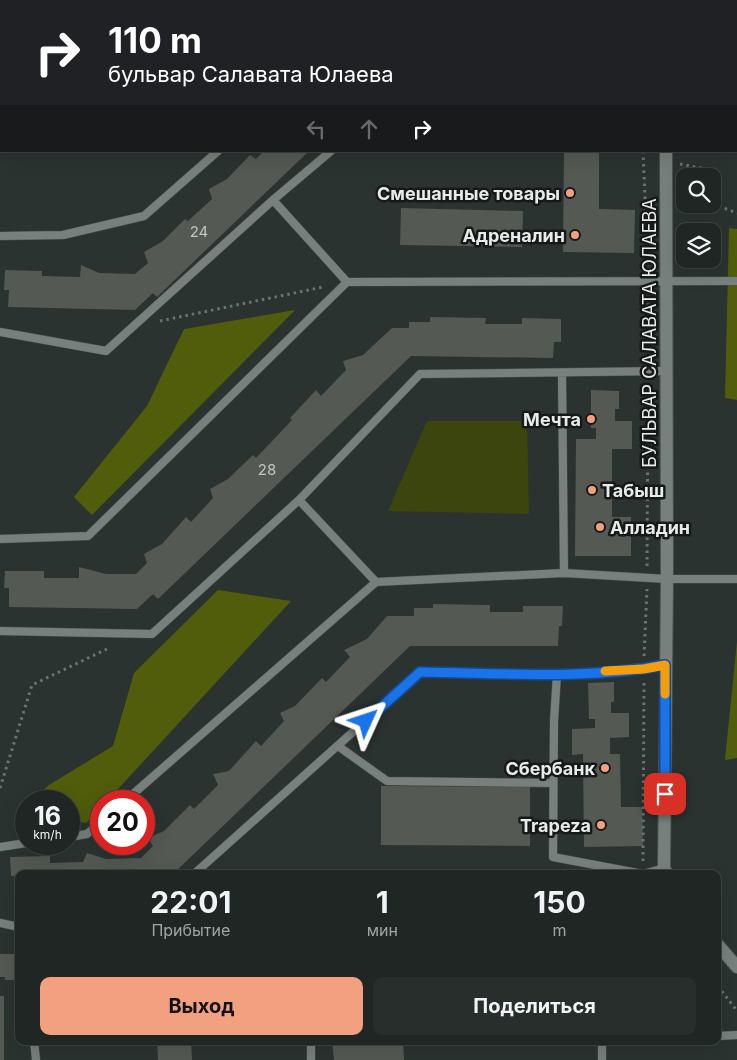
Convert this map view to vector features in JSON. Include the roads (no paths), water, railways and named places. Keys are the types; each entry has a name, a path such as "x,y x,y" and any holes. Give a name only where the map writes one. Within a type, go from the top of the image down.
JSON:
{"street":[{"name":"БУЛЬВАР САЛАВАТА ЮЛАЕВА","path":"666,157 668,283 666,371 666,870"},
{"path":"721,948 737,967"}],"lane":[{"path":"0,236 63,235 144,216 217,152"},
{"path":"0,332 106,351 273,200 330,152"},
{"path":"273,200 347,282"},
{"path":"0,539 88,536 347,282 648,280 668,283 737,281"},
{"path":"0,631 152,634 299,500 420,374 666,371"},
{"path":"562,373 564,573"},
{"path":"299,500 376,582"},
{"path":"138,790 376,582 564,573 667,579 737,579"},
{"path":"198,870 420,672 557,674 644,669 665,665"},
{"path":"557,674 553,783 553,857 622,870"},
{"path":"338,746 387,781 553,783"},
{"path":"0,847 15,845"},
{"path":"0,923 15,926"},
{"path":"721,1036 737,1035"},
{"path":"36,1045 36,1060"},
{"path":"311,1045 311,1060"},
{"path":"602,1045 602,1060"}],"place":[{"name":"Смешанные товары","path":"570,193"},
{"name":"Адреналин","path":"575,235"},
{"name":"Мечта","path":"591,419"},
{"name":"Табыш","path":"592,490"},
{"name":"Алладин","path":"600,527"},
{"name":"Сбербанк","path":"605,768"},
{"name":"Trapeza","path":"601,825"}]}
